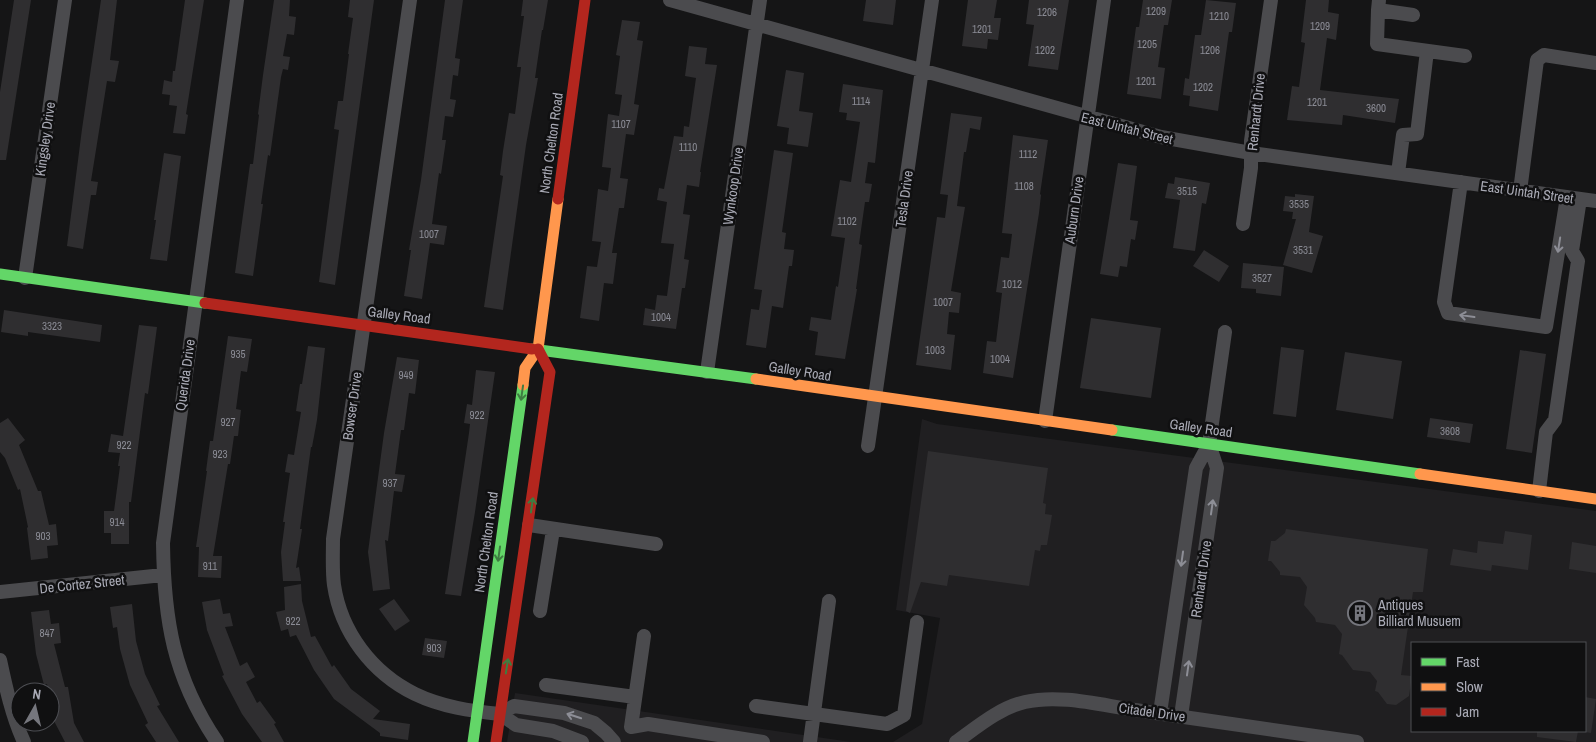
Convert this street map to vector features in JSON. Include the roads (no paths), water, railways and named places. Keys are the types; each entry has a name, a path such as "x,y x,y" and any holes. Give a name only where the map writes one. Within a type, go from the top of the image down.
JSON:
{"main road":[{"name":"North Chelton Road","path":"473,742 525,368 538,349 585,0"},
{"name":"Galley Road","path":"0,274 363,326 707,372 1596,499"},
{"path":"496,742 550,372 538,349"}],"street":[{"name":"Kingsley Drive","path":"25,278 65,0"},
{"name":"Querida Drive","path":"217,742 204,723 178,664 165,609 162,543 237,0"},
{"name":"Bowser Drive","path":"410,0 333,539 334,585 340,610 348,629 362,652 394,682 415,694 438,703 477,712 500,714"},
{"name":"East Uintah Street","path":"670,0 1087,118 1176,141 1596,201"},
{"name":"Wynkoop Drive","path":"707,372 760,0"},
{"name":"Tesla Drive","path":"868,446 932,0"},
{"name":"Auburn Drive","path":"1045,421 1104,0"},
{"name":"Renhardt Drive","path":"1244,224 1252,168 1251,141 1271,0"},
{"path":"1412,15 1378,5 1377,44 1465,56"},
{"path":"1398,173 1403,135 1417,134 1427,51"},
{"path":"1520,191 1537,60 1544,55 1596,63"},
{"path":"1461,182 1444,302 1448,313 1546,327 1574,198"},
{"path":"1539,491 1546,432 1555,420 1578,261 1572,251 1574,198"},
{"name":"Renhardt Drive","path":"1160,713 1196,468 1208,444 1225,332"},
{"name":"Renhardt Drive","path":"1181,716 1218,468 1208,444"},
{"path":"529,525 656,544"},
{"path":"540,611 553,530"},
{"name":"De Cortez Street","path":"0,592 163,575"},
{"path":"810,742 829,601"},
{"path":"756,706 887,724 904,715 917,622"},
{"path":"631,727 644,636"},
{"path":"0,660 18,730 24,742"},
{"path":"546,685 635,697"},
{"name":"Citadel Drive","path":"956,742 1005,710 1031,702 1059,700 1357,742"},
{"path":"582,742 553,731 516,725 500,714 514,706 564,712 594,723 616,742 631,727 648,724 763,742"}],"place":[{"name":"Antiques Billiard Musuem","path":"1360,613"}]}
